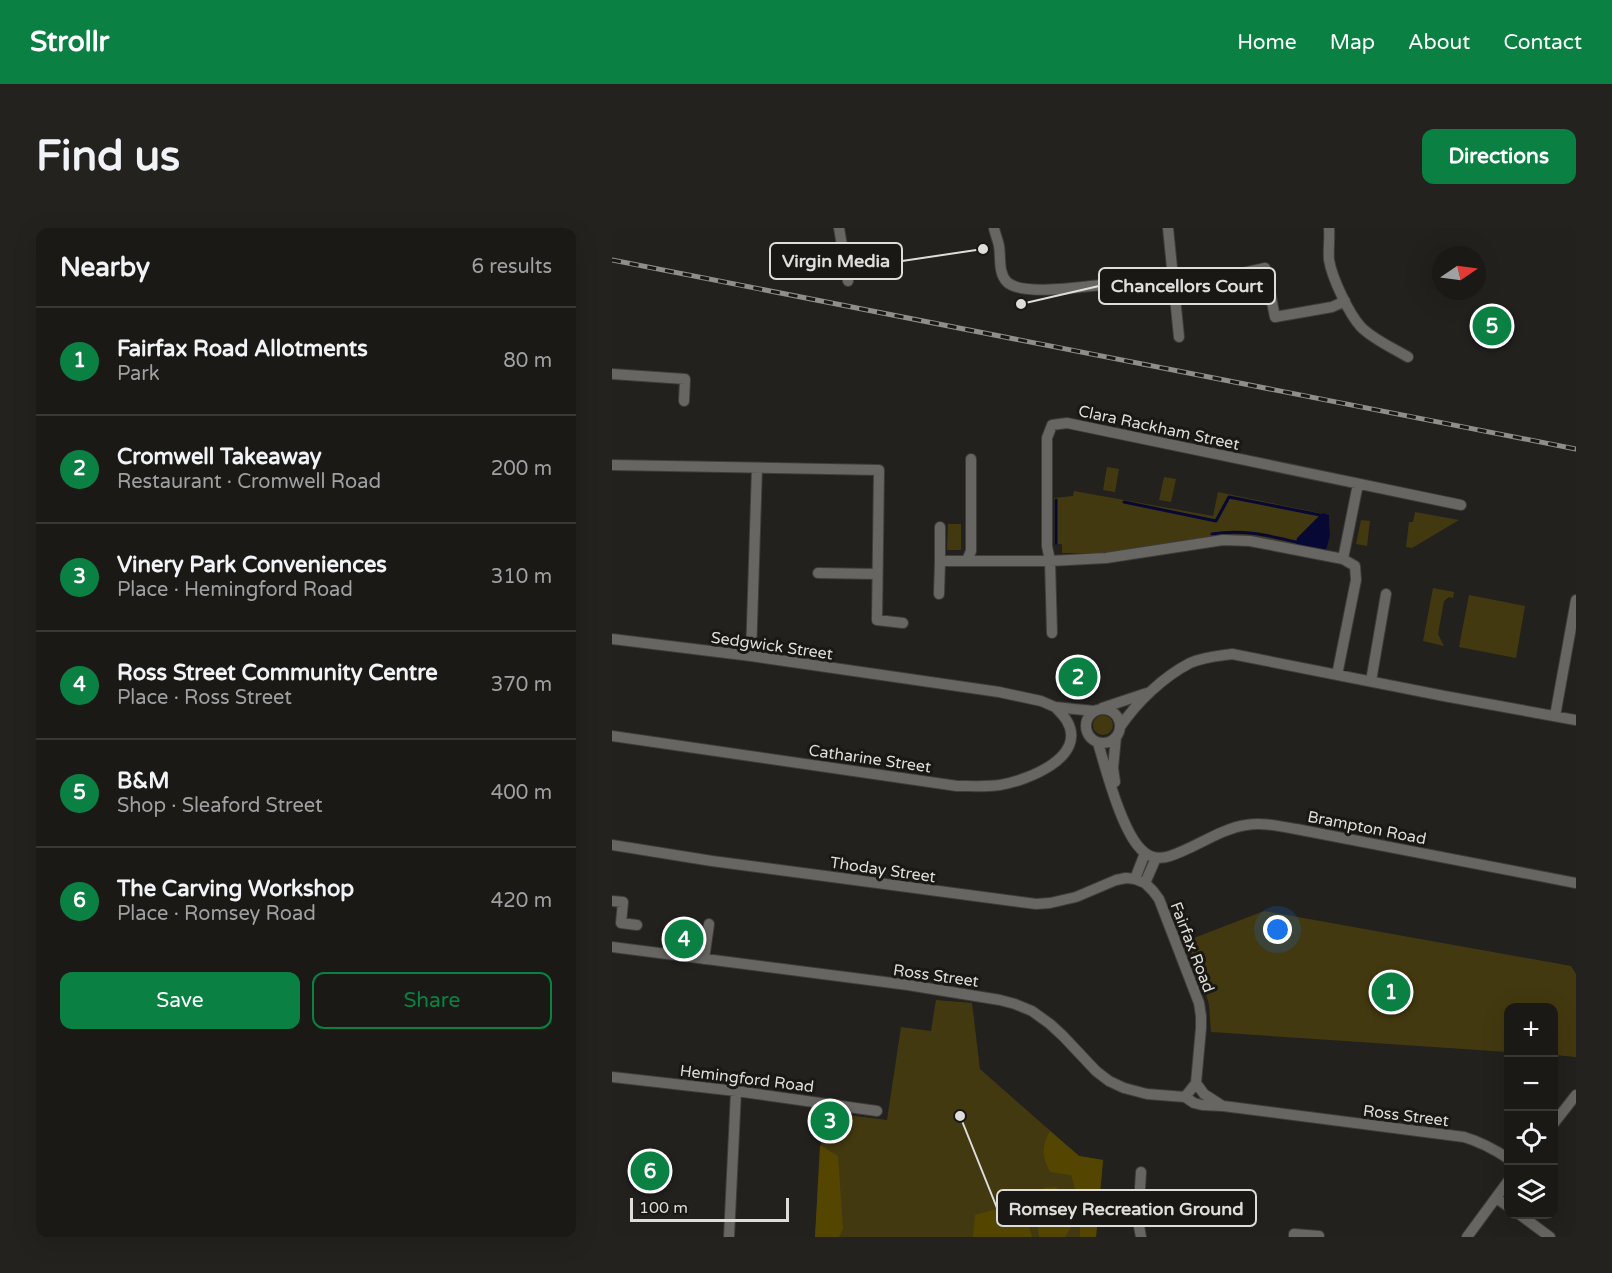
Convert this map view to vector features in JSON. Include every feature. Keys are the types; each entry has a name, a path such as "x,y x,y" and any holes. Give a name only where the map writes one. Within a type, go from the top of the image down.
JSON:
{"street":[{"path":"839,228 848,281"},
{"path":"994,228 999,245 1002,274 1008,283 1017,287 1049,291 1173,280"},
{"path":"1168,228 1179,337"},
{"path":"1329,228 1329,259 1333,274 1360,326 1373,337 1408,357"},
{"path":"1238,274 1265,268 1275,317 1332,307 1345,301"},
{"path":"612,374 685,379 684,401"},
{"name":"Clara Rackham Street","path":"1052,633 1050,561 1047,546 1047,438 1052,425 1067,423 1461,505"},
{"path":"967,560 970,551 971,459"},
{"path":"612,465 879,470 877,620 903,623"},
{"path":"751,656 757,468"},
{"path":"1343,559 1358,484"},
{"path":"939,594 940,527"},
{"path":"940,561 1050,561 1106,558 1223,540 1250,541 1343,559 1355,566 1356,580 1337,675"},
{"path":"818,573 877,574"},
{"path":"1371,681 1386,594"},
{"path":"1556,716 1576,600"},
{"name":"Sedgwick Street","path":"612,639 927,681 999,692 1041,701 1055,707 1098,710"},
{"path":"1055,707 1068,722 1070,741 1110,742 1127,717 1168,678 1191,663 1212,656 1232,654 1576,720"},
{"path":"1140,881 1156,858 1145,853 1131,836 1116,802 1097,743 1087,734 1085,727 1088,716 1098,710 1150,693"},
{"path":"1098,710 1118,716 1113,768 1116,802"},
{"name":"Catharine Street","path":"612,736 975,787 998,785 1040,772 1065,753 1070,741"},
{"name":"Brampton Road","path":"1156,858 1167,857 1243,825 1256,824 1296,829 1576,883"},
{"name":"Thoday Street","path":"612,845 712,861 1036,904 1076,897 1126,878 1140,881"},
{"path":"1140,881 1145,853"},
{"name":"Fairfax Road","path":"1140,881 1159,899 1199,1003 1202,1028 1196,1083"},
{"path":"612,901 622,902 621,923 637,925"},
{"path":"705,959 709,924"},
{"name":"Ross Street","path":"612,946 908,985 1015,1004 1032,1011 1050,1024 1096,1071 1109,1081 1147,1095 1185,1097 1202,1106 1223,1106 1464,1137 1481,1142 1504,1156"},
{"name":"Hemingford Road","path":"612,1077 736,1091 878,1111"},
{"path":"1185,1097 1196,1083 1204,1094 1223,1106"},
{"path":"729,1237 736,1091"},
{"path":"1558,1118 1576,1095"},
{"path":"1141,1172 1138,1221 1141,1237"},
{"path":"1467,1237 1504,1187"},
{"path":"1496,1198 1504,1204"},
{"path":"1525,1219 1550,1237"},
{"path":"1294,1237 1294,1234 1319,1236"}],"shaded area":[{"path":"1107,467 1119,469 1115,492 1103,490"},
{"path":"1164,477 1176,479 1171,502 1159,500"},
{"path":"1074,491 1213,516 1218,492 1329,515 1330,535 1295,546 1250,535 1224,534 1103,553 1062,553 1062,544 1054,544 1054,498 1073,496"},
{"path":"1415,512 1459,520 1412,548 1406,547 1409,522 1413,522"},
{"path":"1322,513 1329,515 1330,535 1326,550 1295,546 1297,538"},
{"path":"1361,520 1370,521 1367,546 1356,544"},
{"path":"948,524 961,524 961,550 947,550"},
{"path":"1433,588 1454,592 1453,598 1449,597 1444,601 1438,634 1444,646 1423,641"},
{"path":"1469,595 1525,606 1516,658 1459,647"},
{"path":"1103,715 1110,718 1113,725 1110,732 1103,735 1096,732 1093,725 1096,718"},
{"path":"1264,911 1571,966 1576,974 1576,1057 1558,1055 1558,1003 1504,1003 1504,1052 1211,1032 1209,1005 1202,979 1186,941"},
{"path":"936,1000 972,1003 980,1069 1079,1156 1103,1160 1096,1237 815,1237 823,1112 887,1120 901,1027 931,1031"},
{"path":"1050,1131 1079,1156 1103,1160 1096,1237 1080,1237 1080,1205 1071,1175 1050,1172 1047,1166 1044,1147"},
{"path":"820,1145 838,1156 843,1229 839,1237 815,1237"},
{"path":"1056,1187 1067,1203 1072,1225 1065,1237 1039,1237 1035,1194 1044,1188"},
{"path":"997,1209 1028,1223 1032,1237 973,1237 975,1215"}],"waterway":[{"path":"1124,502 1216,521 1229,497 1320,515"},
{"path":"1056,500 1056,543"},
{"path":"1212,534 1244,532 1296,542"}],"railway":[{"path":"612,260 1576,449"}],"place":[{"name":"Virgin Media","path":"983,249"},
{"name":"Chancellors Court","path":"1021,304"},
{"name":"B&M","path":"1492,326"},
{"name":"Cromwell Takeaway","path":"1078,677"},
{"name":"Ross Street Community Centre","path":"684,939"},
{"name":"Fairfax Road Allotments","path":"1391,992"},
{"name":"Romsey Recreation Ground","path":"960,1116"},
{"name":"Vinery Park Conveniences","path":"830,1121"},
{"name":"The Carving Workshop","path":"650,1171"}]}
